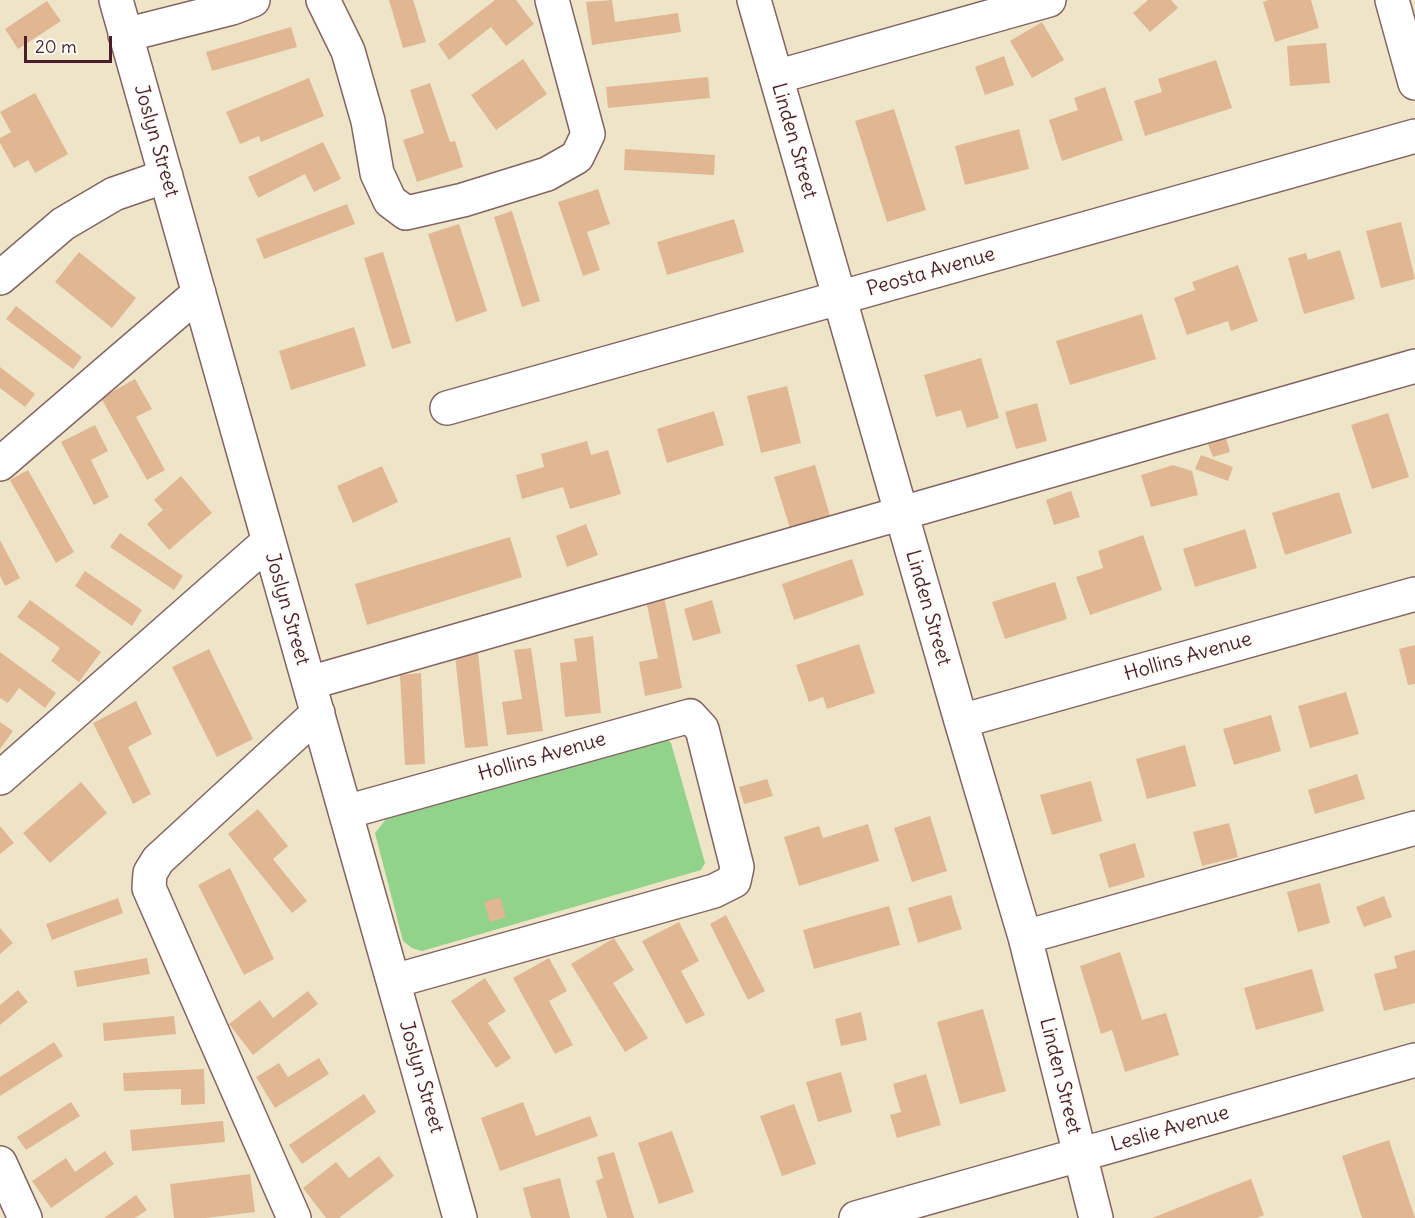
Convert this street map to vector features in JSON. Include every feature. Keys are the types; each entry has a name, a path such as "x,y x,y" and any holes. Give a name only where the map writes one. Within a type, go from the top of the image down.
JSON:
{"street":[{"name":"Joslyn Street","path":"116,0 460,1218"},
{"path":"125,35 232,8 253,0"},
{"path":"323,0 348,51 368,120 377,173 390,201 406,213 463,200 547,174 577,157 588,134 552,0"},
{"name":"Linden Street","path":"754,0 1025,937 1096,1218"},
{"path":"776,77 1049,0"},
{"path":"1392,0 1415,82"},
{"name":"Peosta Avenue","path":"447,408 1415,136"},
{"path":"0,278 63,224 114,194 166,176"},
{"path":"0,464 199,292"},
{"path":"294,1218 149,888 150,873 158,860 313,698 901,514 1415,366"},
{"path":"0,778 268,542"},
{"name":"Hollins Avenue","path":"961,721 1415,594"},
{"name":"Hollins Avenue","path":"346,812 690,716 702,729 737,867 734,881 714,891 394,981"},
{"path":"1025,937 1415,828"},
{"name":"Leslie Avenue","path":"856,1218 1415,1059"},
{"path":"0,1163 25,1218"}],"green space":[{"path":"667,739 671,743 705,863 701,870 422,951 412,948 403,941 375,833 386,819"}],"building":[{"path":"389,0 413,0 426,42 403,48"},
{"path":"495,0 516,0 534,24 506,46 491,27 449,60 438,44"},
{"path":"612,0 615,22 678,13 681,32 592,45 586,2"},
{"path":"1148,0 1171,0 1178,8 1150,32 1133,13"},
{"path":"1311,0 1319,28 1275,42 1263,2"},
{"path":"47,1 61,21 18,49 5,29"},
{"path":"1042,22 1064,60 1032,78 1010,41"},
{"path":"291,27 297,47 212,71 206,52"},
{"path":"1326,43 1330,83 1290,86 1287,46"},
{"path":"1004,56 1014,85 985,95 975,67"},
{"path":"523,59 547,94 496,130 471,95"},
{"path":"1216,60 1232,108 1145,136 1134,101 1162,92 1158,79"},
{"path":"708,77 710,98 608,108 606,87"},
{"path":"309,78 324,116 261,142 259,136 240,144 226,112"},
{"path":"430,83 450,142 455,141 463,167 417,182 403,140 424,133 410,90"},
{"path":"1105,87 1123,140 1062,161 1049,120 1078,110 1074,98"},
{"path":"35,93 68,154 35,173 28,160 14,168 0,143 0,138 11,132 0,112"},
{"path":"894,109 926,210 887,222 855,121"},
{"path":"1019,129 1029,169 965,185 955,146"},
{"path":"323,142 341,179 314,192 305,174 258,198 248,177"},
{"path":"625,149 715,155 714,175 624,170"},
{"path":"598,189 610,224 587,232 600,270 583,276 558,202"},
{"path":"347,204 355,224 264,259 256,239"},
{"path":"512,211 540,301 522,307 494,217"},
{"path":"734,219 744,252 667,275 657,242"},
{"path":"1401,222 1415,279 1381,288 1366,231"},
{"path":"459,224 487,311 456,322 428,234"},
{"path":"1340,250 1355,299 1304,314 1288,258 1306,253 1308,260"},
{"path":"79,252 136,298 112,328 55,282"},
{"path":"383,252 411,343 392,349 364,258"},
{"path":"1238,265 1258,321 1231,331 1228,321 1187,335 1174,298 1195,290 1192,282"},
{"path":"16,306 82,357 73,369 6,319"},
{"path":"1142,314 1156,359 1070,385 1056,341"},
{"path":"354,327 366,366 291,390 279,351"},
{"path":"981,358 999,418 967,428 961,410 936,417 924,375"},
{"path":"0,367 35,394 25,407 0,388"},
{"path":"135,379 152,409 136,417 165,470 147,480 101,398"},
{"path":"787,386 801,443 761,453 747,396"},
{"path":"1037,403 1047,441 1016,449 1005,412"},
{"path":"714,411 724,445 667,463 657,429"},
{"path":"1388,413 1409,477 1372,489 1351,425"},
{"path":"95,425 108,451 91,460 109,497 94,505 61,442"},
{"path":"1226,438 1230,452 1213,457 1208,444"},
{"path":"587,441 591,455 608,450 621,494 570,509 563,487 522,499 516,475 544,467 541,454"},
{"path":"1201,455 1233,467 1228,481 1195,469"},
{"path":"815,465 830,516 790,528 774,477"},
{"path":"1173,465 1192,471 1198,495 1151,507 1141,475"},
{"path":"382,466 398,502 353,523 337,486"},
{"path":"28,470 74,552 56,563 10,480"},
{"path":"181,476 212,513 169,550 147,524 163,510 154,500"},
{"path":"1071,491 1080,517 1054,525 1046,500"},
{"path":"1339,492 1352,533 1285,555 1272,513"},
{"path":"586,524 598,555 567,567 556,536"},
{"path":"1245,529 1257,568 1195,587 1183,549"},
{"path":"120,533 183,576 174,590 110,547"},
{"path":"1143,535 1162,590 1090,615 1076,577 1103,568 1098,551"},
{"path":"510,537 522,577 367,625 355,584"},
{"path":"0,540 20,578 5,586 0,576"},
{"path":"852,559 864,595 794,620 782,584"},
{"path":"85,571 142,610 132,626 75,586"},
{"path":"1055,582 1067,619 1005,639 992,602"},
{"path":"664,596 682,688 645,696 639,662 658,658 646,600"},
{"path":"30,600 101,652 79,682 51,661 60,648 17,617"},
{"path":"712,600 721,633 693,641 684,609"},
{"path":"593,636 601,713 565,717 560,663 577,661 574,639"},
{"path":"859,644 875,693 827,709 823,697 809,702 796,665"},
{"path":"1415,645 1415,684 1408,685 1399,649"},
{"path":"531,648 543,731 507,735 502,702 522,699 514,650"},
{"path":"209,649 253,739 217,757 172,667"},
{"path":"0,652 56,693 45,708 19,688 8,703 0,698"},
{"path":"478,653 488,746 465,748 455,655"},
{"path":"421,673 425,764 405,765 400,675"},
{"path":"1346,692 1359,734 1310,748 1298,706"},
{"path":"136,701 152,734 128,747 151,794 133,804 93,723"},
{"path":"1271,715 1281,751 1234,765 1223,729"},
{"path":"0,722 13,731 0,749"},
{"path":"1185,745 1196,786 1147,799 1136,759"},
{"path":"1357,774 1365,799 1315,814 1308,790"},
{"path":"767,779 773,796 744,804 739,787"},
{"path":"1091,781 1102,821 1052,835 1040,795"},
{"path":"81,782 107,813 50,863 23,833"},
{"path":"258,809 288,846 273,859 307,901 292,913 228,834"},
{"path":"930,816 947,871 912,882 894,828"},
{"path":"1229,823 1238,857 1202,866 1193,832"},
{"path":"868,824 879,861 799,886 784,837 819,826 823,838"},
{"path":"0,826 14,843 0,854"},
{"path":"1135,843 1145,877 1109,888 1099,854"},
{"path":"230,868 274,959 244,975 198,885"},
{"path":"1320,883 1330,923 1298,932 1287,892"},
{"path":"951,895 962,929 918,943 908,908"},
{"path":"1384,896 1392,917 1364,927 1356,907"},
{"path":"500,897 506,917 490,922 484,902"},
{"path":"118,898 123,913 52,940 46,924"},
{"path":"889,906 900,945 814,969 803,930"},
{"path":"726,915 765,991 748,1000 710,924"},
{"path":"679,922 699,961 681,971 705,1015 686,1024 642,941"},
{"path":"0,928 13,943 0,954"},
{"path":"614,938 634,970 613,983 648,1038 625,1052 571,964"},
{"path":"1415,950 1415,1003 1384,1011 1374,974 1397,968 1394,956"},
{"path":"1120,952 1142,1020 1166,1013 1179,1055 1125,1072 1112,1030 1101,1034 1080,966"},
{"path":"147,958 150,974 77,987 74,971"},
{"path":"549,958 567,991 549,1001 573,1045 555,1054 513,978"},
{"path":"1312,969 1324,1011 1256,1030 1244,988"},
{"path":"485,978 506,1011 488,1023 511,1058 496,1068 451,1001"},
{"path":"18,990 28,1002 0,1025 0,1005"},
{"path":"308,991 318,1004 253,1055 229,1024 260,1000 273,1018"},
{"path":"983,1009 1006,1091 960,1104 937,1022"},
{"path":"861,1012 867,1040 841,1046 835,1019"},
{"path":"174,1016 176,1034 104,1041 103,1023"},
{"path":"54,1042 63,1056 0,1096 0,1077"},
{"path":"319,1058 329,1074 275,1108 256,1077 279,1063 288,1077"},
{"path":"204,1069 205,1104 181,1105 181,1089 124,1091 123,1073"},
{"path":"841,1072 852,1112 818,1122 806,1082"},
{"path":"926,1074 941,1125 897,1138 890,1115 901,1112 893,1084"},
{"path":"364,1094 376,1112 302,1164 289,1145"},
{"path":"71,1102 80,1116 26,1150 17,1137"},
{"path":"523,1102 536,1136 590,1116 598,1136 500,1171 481,1118"},
{"path":"794,1104 816,1164 782,1176 760,1116"},
{"path":"223,1121 225,1142 132,1151 130,1130"},
{"path":"672,1131 694,1192 659,1204 638,1143"},
{"path":"1389,1140 1415,1218 1362,1218 1342,1156"},
{"path":"105,1151 114,1164 51,1208 32,1181 66,1158 75,1172"},
{"path":"614,1152 634,1218 607,1218 596,1181 603,1178 597,1157"},
{"path":"379,1156 394,1176 339,1218 326,1218 303,1188 336,1162 349,1178"},
{"path":"250,1174 255,1212 206,1218 174,1218 170,1184"},
{"path":"560,1178 570,1218 531,1218 523,1188"},
{"path":"1251,1179 1264,1215 1257,1218 1152,1218"},
{"path":"136,1195 147,1210 135,1218 104,1218"}]}
